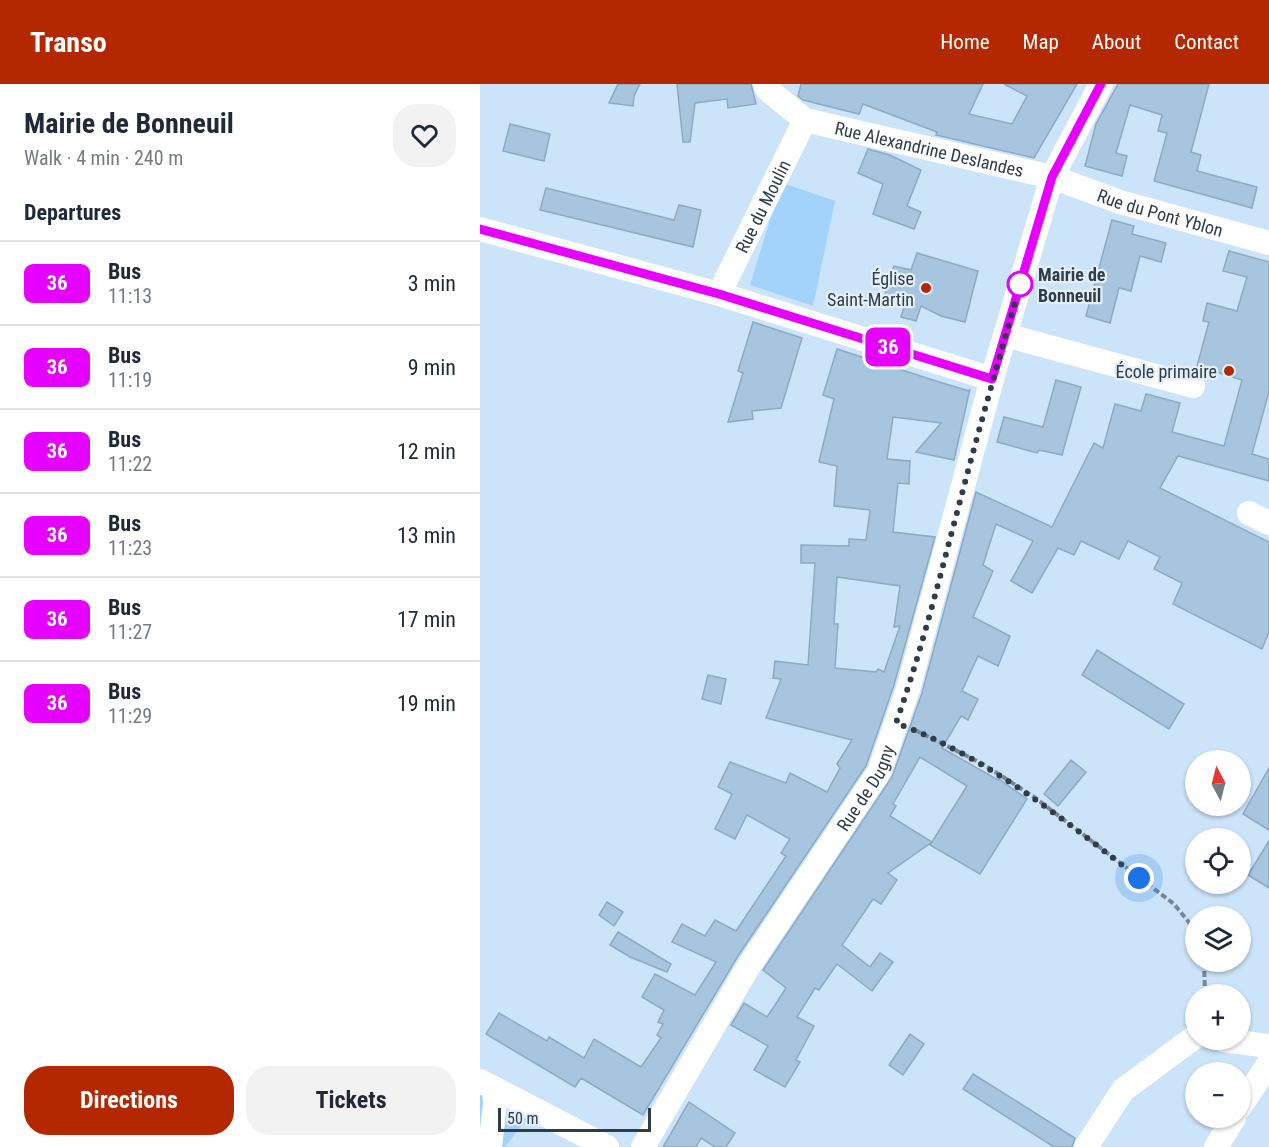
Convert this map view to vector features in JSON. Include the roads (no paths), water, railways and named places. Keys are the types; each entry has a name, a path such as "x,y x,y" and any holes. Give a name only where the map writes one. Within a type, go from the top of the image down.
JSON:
{"street":[{"path":"765,84 767,89 805,120"},
{"name":"Rue de Dugny","path":"643,1147 750,964 879,772 908,689 992,379 1052,177 1101,84"},
{"name":"Rue Alexandrine Deslandes","path":"805,120 1052,177"},
{"name":"Rue du Moulin","path":"719,294 805,120"},
{"name":"Rue du Pont Yblon","path":"1052,177 1120,202 1269,243"},
{"path":"480,230 719,294 992,379"},
{"path":"1005,335 1192,386"},
{"path":"1086,1147 1123,1090 1185,1043"},
{"path":"1251,1044 1269,1046"},
{"path":"1251,1090 1269,1063"},
{"path":"487,1085 495,1104 490,1147"},
{"path":"487,1085 607,1147"},
{"path":"1216,1147 1228,1128"}],"place":[{"name":"Mairie de Bonneuil","path":"1020,284"},
{"name":"Église Saint-Martin","path":"926,288"},
{"name":"École primaire","path":"1229,371"}]}
